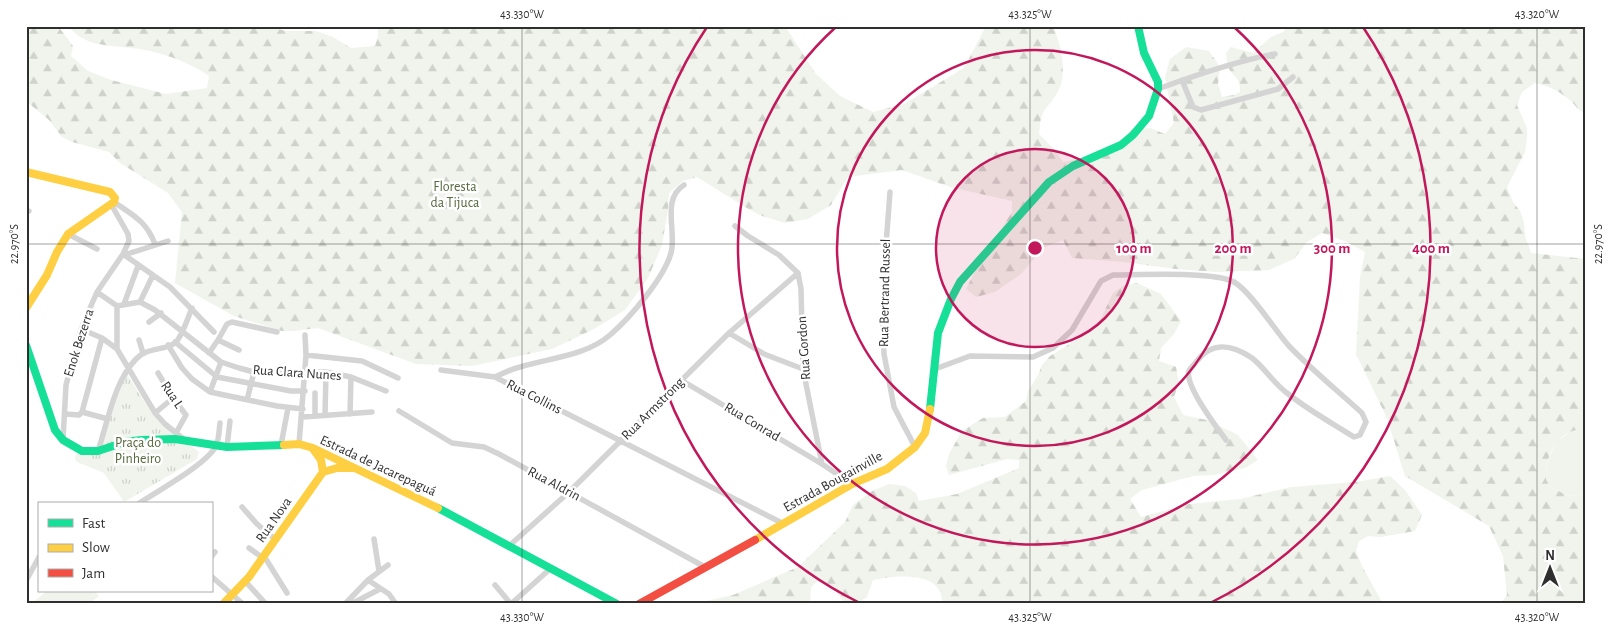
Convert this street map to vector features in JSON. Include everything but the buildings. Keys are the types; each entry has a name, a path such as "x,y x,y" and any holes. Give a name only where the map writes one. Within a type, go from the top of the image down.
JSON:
{"street":[{"path":"1138,26 1144,53 1158,82 1158,90 1182,80 1275,54"},
{"path":"1182,80 1193,107 1201,110 1278,89 1293,77"},
{"name":"Estrada Bougainville","path":"639,604 726,557 852,484 887,469 915,446 925,433 928,423 940,324 960,282 1049,182 1073,166 1121,145 1133,135 1149,116 1158,90"},
{"path":"26,172 110,192 114,196 113,203 129,238 123,255"},
{"name":"Rua Collins","path":"495,377 518,367 575,353 591,347 611,335 659,280 667,266 674,239 671,214 673,196 684,185"},
{"name":"Rua Bertrand Russel","path":"890,192 884,289 884,354 894,407 915,446"},
{"path":"26,308 47,275 57,252 68,234 113,203"},
{"path":"113,203 144,223 149,229 155,244"},
{"path":"735,226 779,255 798,273"},
{"path":"68,234 97,249"},
{"path":"123,255 168,241"},
{"path":"123,255 170,287 214,332"},
{"name":"Enok Bezerra","path":"62,440 66,385 81,328 97,292 123,255"},
{"path":"124,304 138,266"},
{"name":"Rua Armstrong","path":"509,546 569,492 729,334 798,273"},
{"name":"Rua Gordon","path":"798,273 801,290 802,369 822,464"},
{"path":"117,306 140,302 153,275"},
{"path":"936,369 970,356 1033,357 1053,348 1072,330 1101,281 1113,275 1210,276 1234,282 1243,290 1289,345 1362,413 1365,416 1366,422 1360,435 1354,437 1285,392 1253,359 1233,349 1211,348 1203,354 1188,372 1188,381 1208,415 1226,440"},
{"path":"97,292 117,306"},
{"name":"Rua Clara Nunes","path":"140,302 161,313 221,362 254,372 326,372 352,377 386,391"},
{"path":"117,306 117,349"},
{"path":"98,451 113,401 128,369 143,352 175,342 182,332 192,308"},
{"path":"150,322 161,313"},
{"path":"209,353 227,324 232,322 277,332"},
{"path":"81,328 102,338 117,349 155,412 176,433 186,440"},
{"path":"729,334 764,354 802,369"},
{"path":"299,444 306,372 305,335"},
{"path":"65,414 79,415 82,412 102,338"},
{"path":"139,340 143,352"},
{"path":"218,340 239,350"},
{"path":"175,342 217,377 291,391 304,391"},
{"path":"26,345 56,430 62,440"},
{"path":"168,345 182,368 192,379 210,392 288,408 303,409"},
{"path":"306,355 362,361 398,378"},
{"path":"210,392 221,362"},
{"path":"441,370 495,377"},
{"path":"247,400 254,372"},
{"path":"325,415 326,372"},
{"name":"Rua L","path":"158,373 186,416 176,433"},
{"path":"350,414 352,377"},
{"name":"Rua Collins","path":"495,377 784,524"},
{"name":"Rua Conrad","path":"681,380 822,464"},
{"path":"315,393 315,416"},
{"path":"155,412 173,398"},
{"path":"281,445 288,408"},
{"name":"Rua Aldrin","path":"399,411 452,443 484,447 706,567"},
{"path":"82,412 108,419"},
{"path":"303,417 372,412"},
{"path":"227,446 230,421"},
{"path":"141,502 207,457 217,446 220,423"},
{"name":"Estrada de Jacarepaguá","path":"62,440 82,452 98,451 141,440 186,440 217,446 245,447 299,444 313,448 422,500 617,604"},
{"path":"203,444 207,457"},
{"path":"313,448 321,460 323,472 337,468 354,468"},
{"path":"822,464 852,484"},
{"name":"Rua Nova","path":"223,604 245,581 323,472"},
{"path":"242,507 257,524 276,540"},
{"path":"374,539 379,571"},
{"path":"249,548 263,557 287,593"},
{"path":"27,579 38,559"},
{"path":"345,604 368,580 388,565"},
{"path":"494,585 511,604 551,568"},
{"path":"212,577 243,604"},
{"path":"368,580 389,594 396,604"},
{"path":"245,581 266,604"},
{"path":"351,604 380,589"}],"green space":[{"name":"Floresta da Tijuca","path":"26,26 58,26 73,46 71,56 88,71 111,80 166,94 207,88 209,76 182,61 162,54 142,49 97,44 82,38 68,26 266,26 286,31 316,31 333,37 351,48 375,46 378,37 378,26 785,26 816,74 840,96 873,112 904,104 964,68 986,26 1053,26 1062,55 1063,70 1058,92 1043,113 1039,134 1055,150 1063,162 1097,155 1123,143 1130,130 1150,128 1165,134 1174,123 1165,77 1170,59 1186,47 1209,51 1220,67 1218,84 1222,97 1240,92 1239,82 1229,70 1227,63 1226,53 1231,47 1253,53 1271,37 1283,32 1288,26 1586,26 1586,113 1579,110 1562,94 1545,86 1535,83 1522,92 1517,105 1527,128 1525,152 1507,187 1524,222 1525,236 1531,253 1586,259 1586,429 1571,432 1555,444 1549,457 1545,477 1550,487 1569,496 1586,494 1586,604 1500,604 1507,595 1503,556 1489,526 1405,476 1387,418 1356,354 1360,277 1365,252 1345,241 1322,233 1307,242 1294,259 1269,270 1217,272 1072,258 1063,240 1043,248 1021,274 995,292 976,297 966,289 979,264 1012,212 1012,201 950,187 902,170 848,177 831,205 808,219 785,223 750,210 697,177 683,181 669,193 662,245 648,278 625,310 594,329 552,349 472,366 416,364 318,328 282,331 234,316 175,283 182,212 168,193 120,163 109,152 72,142 62,137 49,120 26,101"},
{"path":"1137,283 1161,294 1181,321 1174,334 1161,348 1159,361 1176,367 1179,383 1174,397 1183,415 1207,420 1238,435 1258,460 1245,468 1214,475 1193,476 1142,490 1130,499 1141,517 1189,504 1240,499 1291,487 1356,482 1390,476 1405,490 1422,515 1415,531 1381,537 1368,536 1359,541 1356,551 1383,604 943,604 940,592 935,585 928,581 920,578 890,577 873,580 867,597 851,604 844,602 833,588 818,581 811,587 810,604 693,604 733,595 798,567 845,522 853,505 872,491 889,484 905,486 916,493 919,501 957,494 1019,468 1019,460 1007,459 949,475 946,466 949,454 962,431 983,418 1005,417 1026,401 1028,391 1042,365 1050,356 1097,327 1113,293 1123,286"},
{"name":"Praça do Pinheiro","path":"127,374 152,414 199,452 197,459 124,502 104,473 77,462 75,459 76,454 94,453"},
{"path":"1586,429 1586,494 1569,496 1550,487 1544,475 1556,442 1570,432"},
{"path":"46,592 96,592 99,596 89,604 32,603"}],"traffic: fast":[{"path":"930,409 938,333 951,299 960,282 1049,182 1073,166 1121,145 1133,135 1149,116 1158,89 1158,82 1144,53 1138,26"},
{"path":"26,345 55,430 63,440 82,451 98,451 125,442 141,440 175,439 227,447 284,445"},
{"path":"438,508 617,604"}],"traffic: slow":[{"path":"26,172 110,192 115,198 114,202 68,234 57,252 47,275 26,308"},
{"path":"755,540 852,484 887,469 915,447 925,433 930,409"},
{"path":"284,445 299,444 313,448 438,508"},
{"path":"313,449 321,460 323,472"},
{"path":"223,604 249,577 323,472 337,468 352,468"}],"traffic: jam":[{"path":"639,604 755,540"}]}
